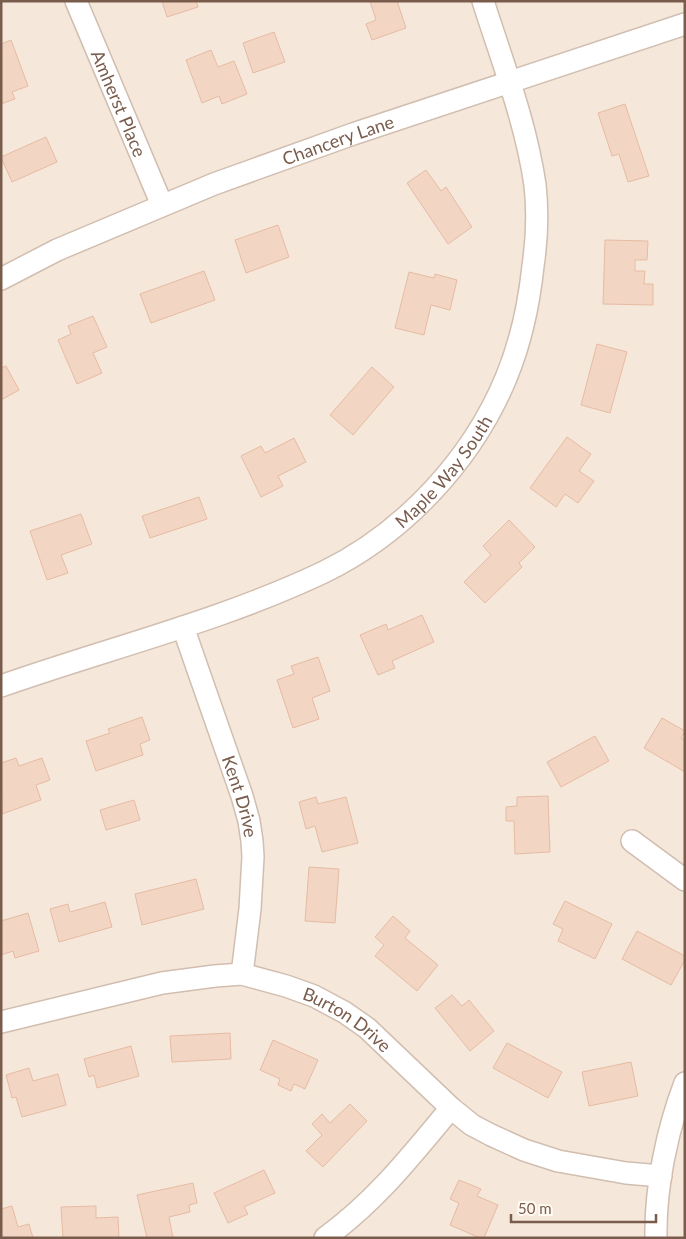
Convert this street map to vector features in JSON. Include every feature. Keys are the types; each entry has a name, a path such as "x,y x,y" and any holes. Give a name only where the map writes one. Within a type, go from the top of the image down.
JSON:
{"street":[{"name":"Amherst Place","path":"76,1 162,205"},
{"name":"Maple Way South","path":"1,686 183,627 277,592 324,571 369,545 411,512 430,494 465,451 482,426 508,375 523,328 530,296 536,239 537,213 534,185 524,137 509,82 483,1"},
{"name":"Chancery Lane","path":"1,279 57,250 214,184 353,134 685,24"},
{"name":"Kent Drive","path":"183,627 249,821 253,857 250,909 242,974"},
{"path":"632,841 685,880"},
{"name":"Burton Drive","path":"1,1022 162,982 242,974 314,996 344,1012 367,1028 451,1108 472,1125 491,1135 533,1153 558,1160 626,1173 662,1176"},
{"path":"656,1238 658,1200 662,1176 676,1110 685,1083"},
{"path":"325,1238 346,1222 388,1183 451,1108"}],"shaded area":[{"path":"1,1 685,1 685,1238 1,1238"}],"building":[{"path":"162,1 196,1 198,7 167,17"},
{"path":"370,1 397,1 406,28 372,40 366,24 376,20"},
{"path":"274,32 285,62 253,73 243,43"},
{"path":"11,40 28,86 12,92 15,99 1,104 1,44"},
{"path":"211,50 218,67 234,61 247,94 222,104 219,96 202,103 186,60"},
{"path":"625,104 649,176 628,182 619,154 612,156 598,113"},
{"path":"46,137 57,162 12,182 1,157"},
{"path":"426,170 441,191 446,187 472,227 448,244 407,183"},
{"path":"278,225 289,257 246,273 235,240"},
{"path":"605,240 648,241 647,260 635,260 635,271 645,271 644,284 653,284 653,305 603,304"},
{"path":"204,271 215,300 151,323 140,294"},
{"path":"409,272 434,278 435,274 457,280 450,310 431,305 424,335 395,328"},
{"path":"93,316 107,347 93,353 102,373 77,384 58,340 71,334 68,326"},
{"path":"597,344 627,352 610,413 581,405"},
{"path":"6,366 19,390 1,400 1,368"},
{"path":"372,367 394,387 353,435 330,415"},
{"path":"567,437 591,454 579,471 594,481 578,503 565,494 556,507 530,488"},
{"path":"294,438 306,462 278,476 283,486 261,497 241,456 261,446 265,453"},
{"path":"199,497 207,519 150,538 142,516"},
{"path":"81,514 92,544 61,555 68,573 47,580 30,531"},
{"path":"509,520 535,547 519,563 522,567 485,603 464,582 491,555 483,546"},
{"path":"422,615 434,642 392,661 395,668 378,675 360,635 386,624 388,630"},
{"path":"318,657 330,691 312,698 319,719 293,728 277,680 294,674 291,666"},
{"path":"142,717 150,740 140,744 143,755 96,771 86,741 110,733 108,729"},
{"path":"662,718 685,731 681,738 685,740 685,772 644,748"},
{"path":"595,736 609,761 561,787 547,762"},
{"path":"16,758 19,766 42,758 50,780 36,785 41,800 2,814 1,763"},
{"path":"548,796 550,852 515,854 514,821 506,821 506,807 517,806 517,797"},
{"path":"316,797 318,804 346,797 358,843 322,852 315,826 306,829 299,802"},
{"path":"134,800 140,820 106,830 100,810"},
{"path":"309,867 339,869 335,923 305,921"},
{"path":"196,879 204,909 142,925 135,894"},
{"path":"565,901 612,924 595,959 558,941 563,929 553,924"},
{"path":"105,902 112,927 59,942 50,909 68,904 70,912"},
{"path":"28,913 39,951 15,958 13,951 1,955 1,921"},
{"path":"393,916 410,931 405,938 438,965 417,991 375,956 384,945 375,937"},
{"path":"637,931 685,956 685,960 671,985 622,959"},
{"path":"452,995 462,1006 469,1000 494,1031 470,1051 435,1008"},
{"path":"230,1033 231,1059 172,1062 170,1036"},
{"path":"273,1040 318,1060 305,1089 294,1084 291,1091 278,1085 280,1079 260,1070"},
{"path":"507,1043 562,1072 548,1098 493,1068"},
{"path":"131,1046 139,1076 97,1088 94,1075 89,1077 84,1059"},
{"path":"631,1062 638,1096 589,1106 582,1072"},
{"path":"29,1068 33,1081 58,1074 66,1105 22,1117 16,1097 12,1098 6,1075"},
{"path":"350,1104 367,1121 323,1167 306,1151 322,1135 312,1124 322,1114 330,1123"},
{"path":"264,1170 275,1193 244,1207 248,1214 228,1223 214,1193"},
{"path":"459,1180 481,1189 477,1196 498,1205 484,1238 450,1225 459,1203 450,1199"},
{"path":"193,1183 197,1203 189,1205 190,1212 169,1217 173,1238 147,1238 137,1195"},
{"path":"12,1206 18,1227 29,1224 33,1238 1,1238 1,1209"},
{"path":"96,1206 96,1218 118,1217 119,1238 63,1238 61,1207"}]}
